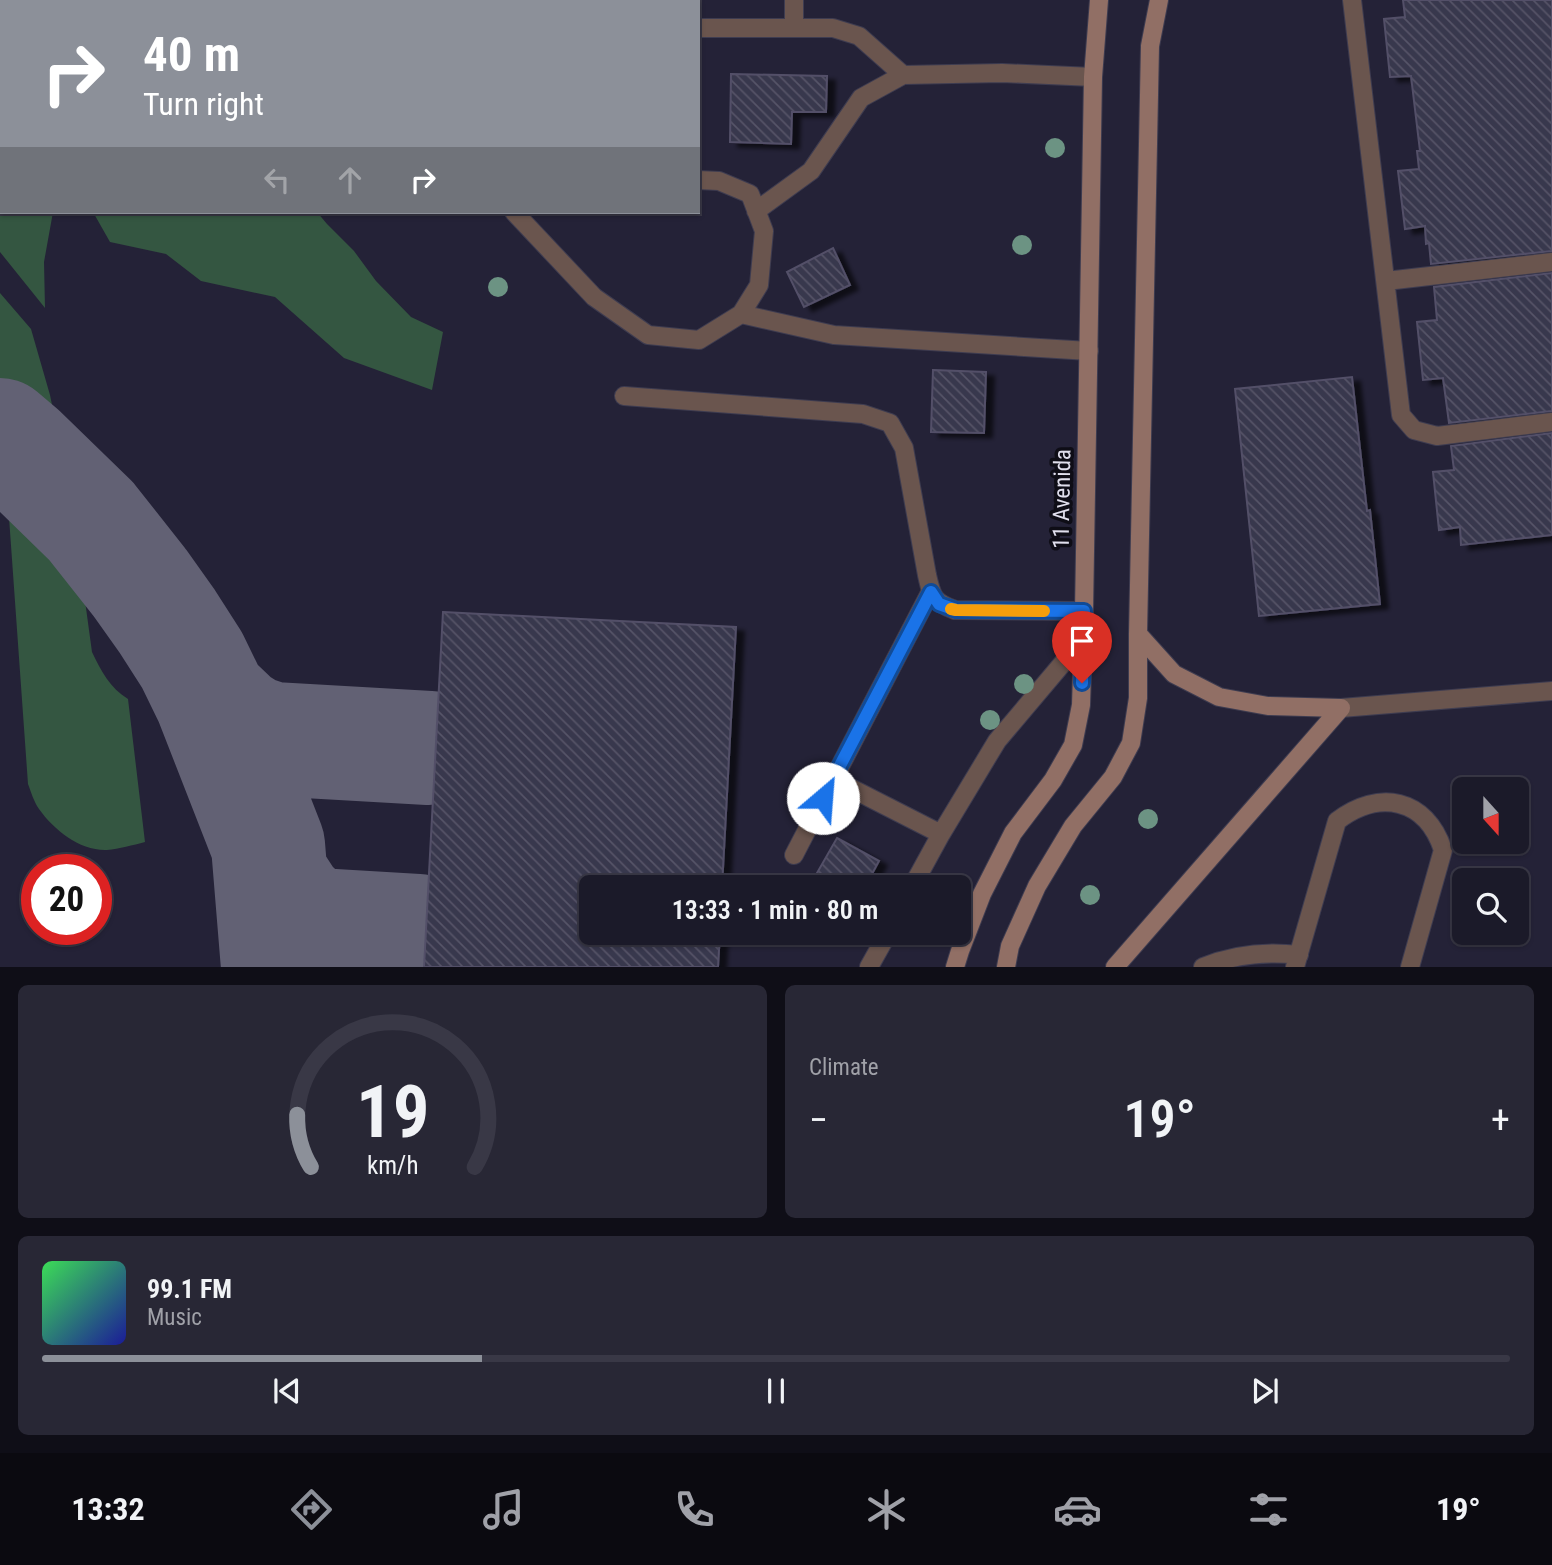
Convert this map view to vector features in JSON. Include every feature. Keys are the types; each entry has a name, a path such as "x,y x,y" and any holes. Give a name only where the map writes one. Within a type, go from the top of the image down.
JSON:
{"main road":[{"name":"11 Avenida","path":"955,967 982,894 1013,833 1054,780 1073,745 1082,705 1093,77 1099,0"},
{"path":"1006,967 1010,946 1037,886 1073,827 1114,778 1131,743 1138,698 1150,46 1159,0"},
{"path":"1138,634 1174,674 1219,697 1268,706 1341,708"},
{"path":"1115,967 1341,708"}],"lane":[{"path":"794,0 794,27"},
{"path":"1352,0 1401,415 1414,430 1437,436 1552,422"},
{"path":"700,28 833,28 859,36 903,75"},
{"path":"756,211 811,171 861,97 903,75 1002,73 1093,77"},
{"path":"516,214 594,297 648,335 699,340 741,314 758,285 764,231 750,194 719,181 700,180"},
{"path":"1385,281 1552,262"},
{"path":"741,314 834,335 1089,351"},
{"path":"624,396 863,414 890,423 904,448 931,592 939,604 956,610 1084,611"},
{"path":"794,855 931,592"},
{"path":"919,875 998,741 1084,638"},
{"path":"1341,708 1552,691"},
{"path":"833,779 941,834"},
{"path":"1203,967 1222,959 1273,952 1297,961 1337,821 1363,805 1377,802 1407,806 1420,814 1439,836 1443,850 1410,967"},
{"path":"869,967 881,945"}],"green space":[{"path":"0,214 53,214 44,262 45,308 0,252"},
{"path":"94,214 319,214 411,317 443,332 432,390 344,358 275,297 201,281 166,254 110,242"},
{"path":"0,293 31,329 50,395 71,498 92,652 116,690 128,699 145,842 126,847 97,849 68,838 39,809 28,784 0,391"}],"building":[{"path":"1403,0 1552,0 1552,251 1431,264 1425,226 1405,229 1398,171 1419,169 1417,151 1420,151 1411,76 1390,77 1384,19 1405,17"},
{"path":"731,74 827,76 826,112 792,112 791,144 730,142"},
{"path":"833,248 850,285 804,307 787,272"},
{"path":"1552,273 1552,411 1449,423 1443,378 1423,380 1417,322 1437,320 1434,287"},
{"path":"933,370 986,372 984,433 931,432"},
{"path":"1352,377 1380,604 1259,616 1235,389"},
{"path":"1552,433 1552,535 1461,545 1460,527 1439,530 1433,472 1454,470 1451,446"},
{"path":"443,612 736,627 723,875 579,875 579,945 719,945 718,967 424,967"},
{"path":"837,838 879,861 871,875 816,875"}],"taxiway":[{"path":"0,435 91,521 140,583 192,660 211,699 268,845 278,967"},
{"path":"211,699 235,722 251,732 272,739 429,748"},
{"path":"272,878 289,904 316,925 417,931"}],"slow traffic":[{"path":"951,609 1044,611"}],"route":[{"path":"823,798 931,592 939,604 956,610 1084,611 1082,683"}]}
